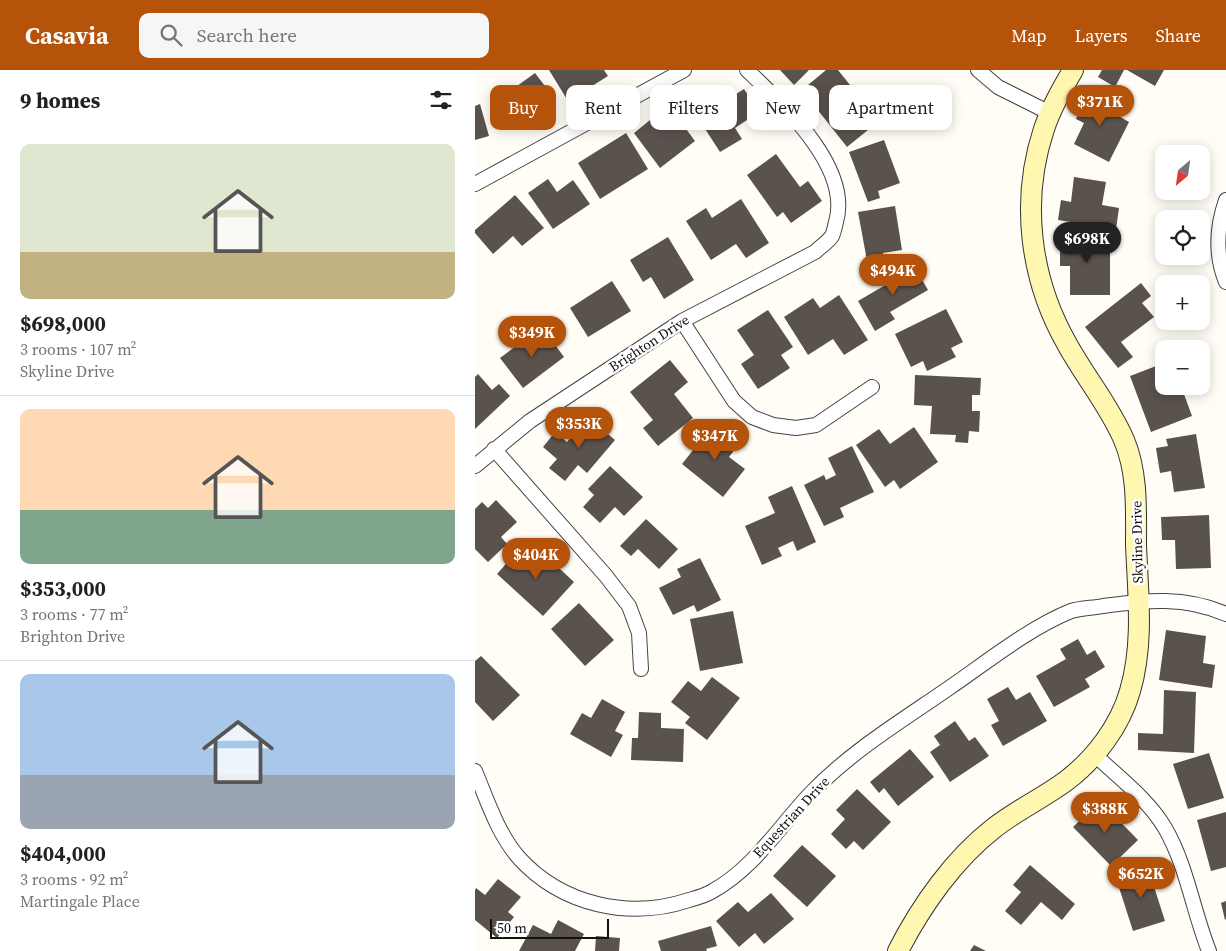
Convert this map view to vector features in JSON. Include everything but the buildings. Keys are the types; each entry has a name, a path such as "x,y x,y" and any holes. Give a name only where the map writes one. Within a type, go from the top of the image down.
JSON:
{"street":[{"path":"475,184 684,70"},
{"name":"Brighton Drive","path":"475,466 530,421 682,320 815,252 832,236 839,212 838,203 835,184 821,154 797,120 747,70"},
{"path":"978,70 998,86 1050,113"},
{"name":"Skyline Drive","path":"898,951 932,896 973,848 993,829 1015,813 1065,782 1094,754 1114,726 1130,691 1137,652 1136,492 1125,442 1112,415 1051,314 1034,255 1031,192 1038,150 1050,113 1073,70"},
{"path":"1226,200 1221,214 1218,244 1226,282"},
{"path":"682,320 734,401 752,417 773,425 796,428 816,425 872,387"},
{"path":"494,449 606,576 629,606 639,633 641,669"},
{"name":"Equestrian Drive","path":"475,771 500,827 518,857 537,875 558,889 614,909 672,906 710,893 741,871 776,836 812,792 853,754 1014,643 1073,611 1138,601 1167,599 1208,606 1226,614"},
{"path":"1094,754 1146,804 1164,826 1180,862 1209,951"}]}
